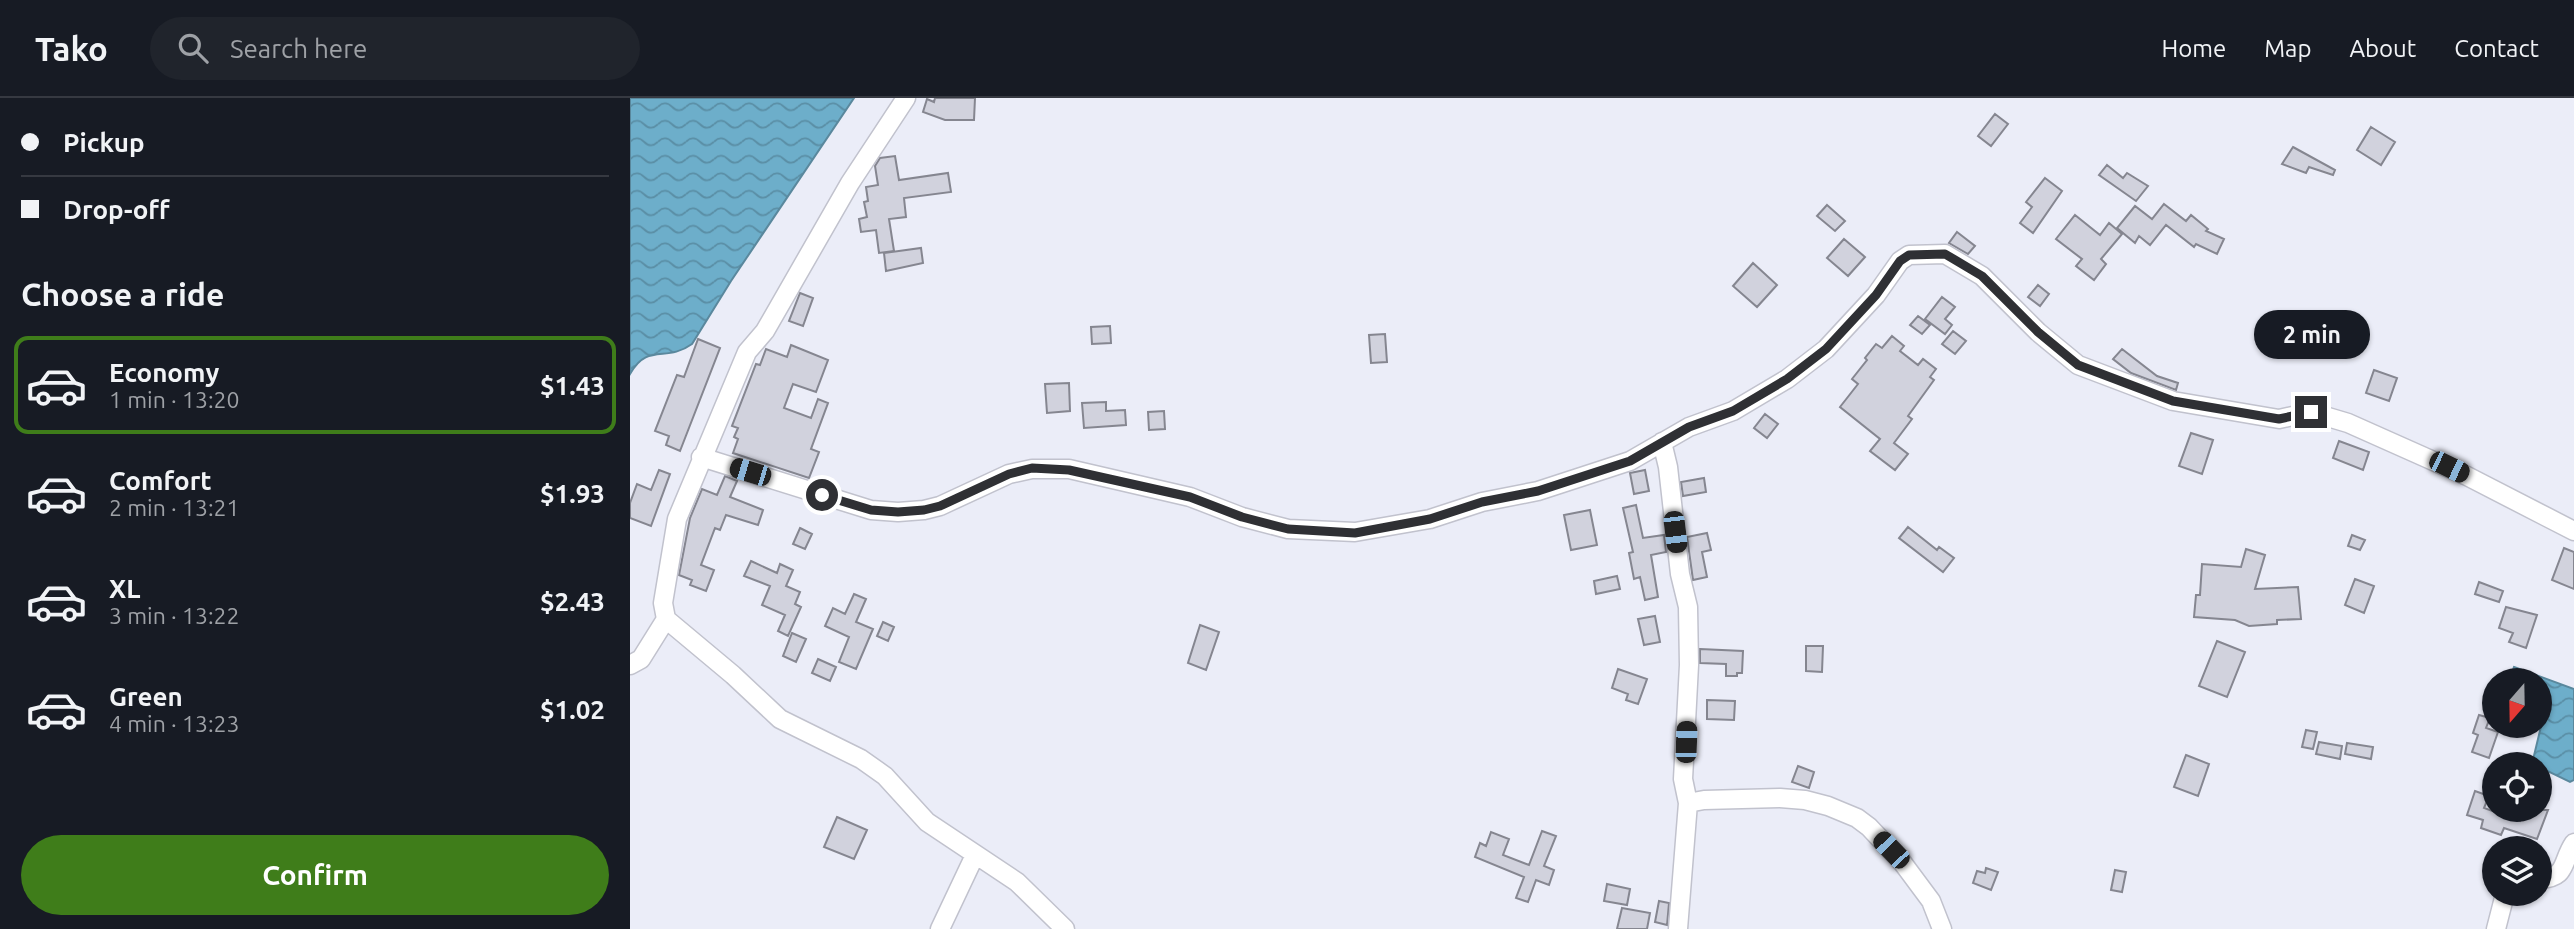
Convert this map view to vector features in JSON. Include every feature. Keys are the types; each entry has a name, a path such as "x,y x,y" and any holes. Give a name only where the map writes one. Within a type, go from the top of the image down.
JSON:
{"street":[{"path":"906,98 850,183 765,331 747,352 677,519 663,603 666,619 780,719 861,759 885,776 927,822 1017,883 1065,929"},
{"path":"701,457 871,510 898,512 940,506 1009,474 1032,468 1069,470 1190,497 1242,517 1288,529 1355,533 1430,519 1482,502 1538,491 1630,461 1689,427 1733,411 1787,379 1826,349 1876,295 1900,261 1909,255 1945,254 1982,276 2038,332 2078,365 2173,401 2279,419 2311,412 2348,423 2467,476 2574,531"},
{"path":"1662,442 1668,467 1680,574 1688,607 1689,665 1683,779 1688,803 1678,929"},
{"path":"630,665 641,659 666,619"},
{"path":"1688,803 1704,800 1805,800 1857,818 1902,862 1931,901 1941,929"},
{"path":"2552,878 2561,872 2574,843"},
{"path":"940,929 975,855"},
{"path":"2496,929 2502,906"}],"water":[{"path":"630,98 854,98 692,344 674,352 644,358 630,374"},
{"path":"2552,681 2574,689 2574,780 2570,782 2552,773 2552,752 2535,752 2538,738 2552,738"}],"building":[{"path":"935,98 975,98 974,120 945,120 923,112 927,99 934,102"},
{"path":"1995,114 2008,124 1991,146 1978,136"},
{"path":"2371,127 2395,142 2381,165 2357,150"},
{"path":"2293,147 2335,170 2333,175 2309,167 2306,173 2282,164"},
{"path":"895,156 899,180 948,173 951,192 904,198 906,217 889,219 894,251 879,253 876,230 861,232 859,219 867,217 864,202 868,201 866,187 878,185 875,166 880,158"},
{"path":"2107,165 2123,178 2127,173 2148,186 2136,201 2099,175"},
{"path":"2045,178 2062,191 2033,233 2020,223 2032,207 2026,202"},
{"path":"2164,204 2186,221 2191,215 2208,229 2206,231 2224,239 2217,254 2196,244 2194,247 2166,225 2150,245 2139,236 2135,243 2117,228 2135,206 2152,219"},
{"path":"1827,205 1845,221 1835,231 1817,216"},
{"path":"2075,215 2100,235 2109,223 2122,234 2101,259 2106,264 2094,280 2076,266 2082,259 2056,239"},
{"path":"1957,232 1975,246 1968,254 1949,243"},
{"path":"1844,239 1865,257 1848,276 1827,258"},
{"path":"921,248 923,263 886,271 884,253"},
{"path":"1753,263 1777,285 1757,307 1733,286"},
{"path":"2038,285 2049,294 2040,306 2028,297"},
{"path":"800,293 813,298 803,326 789,321"},
{"path":"1942,297 1955,307 1945,319 1952,325 1945,334 1925,319"},
{"path":"1918,316 1930,325 1922,334 1910,325"},
{"path":"1110,326 1111,343 1092,344 1091,327"},
{"path":"1953,331 1966,341 1955,354 1942,344"},
{"path":"1385,334 1387,362 1371,363 1369,335"},
{"path":"1892,336 1904,346 1900,351 1918,365 1923,359 1936,369 1930,377 1934,380 1908,416 1912,419 1894,443 1908,454 1895,470 1870,451 1880,439 1840,407 1858,384 1852,379 1867,360 1865,358 1876,344 1882,348"},
{"path":"698,339 720,348 680,451 666,445 669,436 655,431 677,375 684,377"},
{"path":"791,345 828,360 816,392 793,384 784,408 811,418 818,399 828,403 811,449 819,452 809,478 733,453 738,439 734,437 738,428 732,426 756,364 760,365 766,349 787,357"},
{"path":"2122,349 2157,376 2178,383 2176,390 2131,373 2113,359"},
{"path":"2374,370 2397,378 2389,401 2366,393"},
{"path":"1069,383 1070,411 1047,413 1045,384"},
{"path":"1106,402 1106,411 1125,410 1126,425 1084,428 1082,403"},
{"path":"1164,411 1165,429 1149,430 1148,412"},
{"path":"1765,414 1778,424 1767,438 1754,428"},
{"path":"2191,433 2213,440 2202,474 2179,466"},
{"path":"2339,441 2369,452 2363,470 2333,458"},
{"path":"659,470 670,474 651,526 630,518 630,503 637,484 651,490"},
{"path":"1645,470 1649,491 1634,494 1630,473"},
{"path":"725,476 737,481 730,497 763,510 758,525 726,515 720,530 715,528 701,565 714,570 706,591 690,585 692,580 679,575 690,518 702,489 717,495"},
{"path":"1704,478 1706,492 1683,496 1681,482"},
{"path":"1636,505 1643,538 1664,535 1666,552 1651,555 1658,597 1645,600 1640,577 1634,579 1629,553 1633,552 1623,508"},
{"path":"1590,510 1597,545 1571,550 1564,515"},
{"path":"1908,527 1937,550 1939,547 1954,558 1943,572 1899,538"},
{"path":"800,528 812,534 805,549 793,544"},
{"path":"1707,533 1711,550 1702,552 1707,577 1693,580 1687,537"},
{"path":"2352,535 2365,540 2360,550 2348,546"},
{"path":"2564,548 2574,552 2574,589 2552,580"},
{"path":"2246,549 2265,555 2255,589 2298,587 2301,619 2277,620 2277,624 2249,626 2235,620 2194,617 2196,595 2200,595 2202,564 2241,567"},
{"path":"751,561 777,573 780,564 793,570 786,586 800,592 795,604 801,607 788,636 778,631 785,615 762,605 770,586 744,576"},
{"path":"1617,576 1620,589 1596,594 1594,581"},
{"path":"2355,579 2374,586 2364,613 2345,605"},
{"path":"2479,582 2503,591 2499,602 2475,594"},
{"path":"854,594 866,599 856,622 873,629 856,669 839,662 849,637 825,626 833,608 845,614"},
{"path":"2506,607 2537,615 2526,648 2509,642 2513,633 2499,628"},
{"path":"1655,616 1660,642 1644,645 1638,619"},
{"path":"883,622 894,627 888,641 877,636"},
{"path":"1200,625 1219,632 1206,670 1188,663"},
{"path":"792,633 806,639 796,662 783,656"},
{"path":"2217,641 2245,652 2227,697 2199,686"},
{"path":"1806,646 1823,646 1822,672 1806,671"},
{"path":"1700,649 1743,651 1742,673 1726,676 1726,664 1700,663"},
{"path":"818,659 836,667 830,681 812,673"},
{"path":"1618,669 1647,679 1638,704 1626,700 1628,694 1612,688"},
{"path":"1707,700 1735,701 1734,720 1707,719"},
{"path":"2479,715 2482,716 2482,738 2496,738 2491,752 2482,752 2482,756 2472,752 2478,735 2473,733"},
{"path":"2306,730 2317,732 2313,749 2302,747"},
{"path":"2319,742 2342,746 2340,759 2316,754"},
{"path":"2347,743 2373,747 2371,759 2345,754"},
{"path":"2186,755 2209,764 2198,796 2174,787"},
{"path":"1798,766 1814,772 1809,788 1792,782"},
{"path":"2475,791 2482,794 2482,820 2467,815"},
{"path":"837,817 867,830 854,859 824,847"},
{"path":"2482,822 2543,822 2538,836 2528,836 2504,828 2501,835 2481,828"},
{"path":"1542,831 1556,836 1544,866 1554,870 1549,885 1536,880 1528,902 1516,898 1524,877 1475,857 1480,843 1486,846 1491,832 1509,839 1503,855 1529,865"},
{"path":"1986,868 1998,872 1991,890 1973,883 1977,871 1985,873"},
{"path":"2115,870 2126,872 2122,892 2111,890"},
{"path":"1607,884 1630,889 1627,905 1604,901"},
{"path":"1659,901 1669,903 1667,925 1655,922"},
{"path":"1622,908 1650,913 1647,929 1617,929"}],"route":[{"path":"822,495 871,510 924,510 940,506 1009,474 1032,468 1069,470 1190,497 1242,517 1288,529 1355,533 1430,519 1482,502 1538,491 1630,461 1689,427 1733,411 1787,379 1826,349 1876,295 1900,261 1918,253 1945,254 1971,268 2038,332 2078,365 2173,401 2279,419 2311,412"}]}
